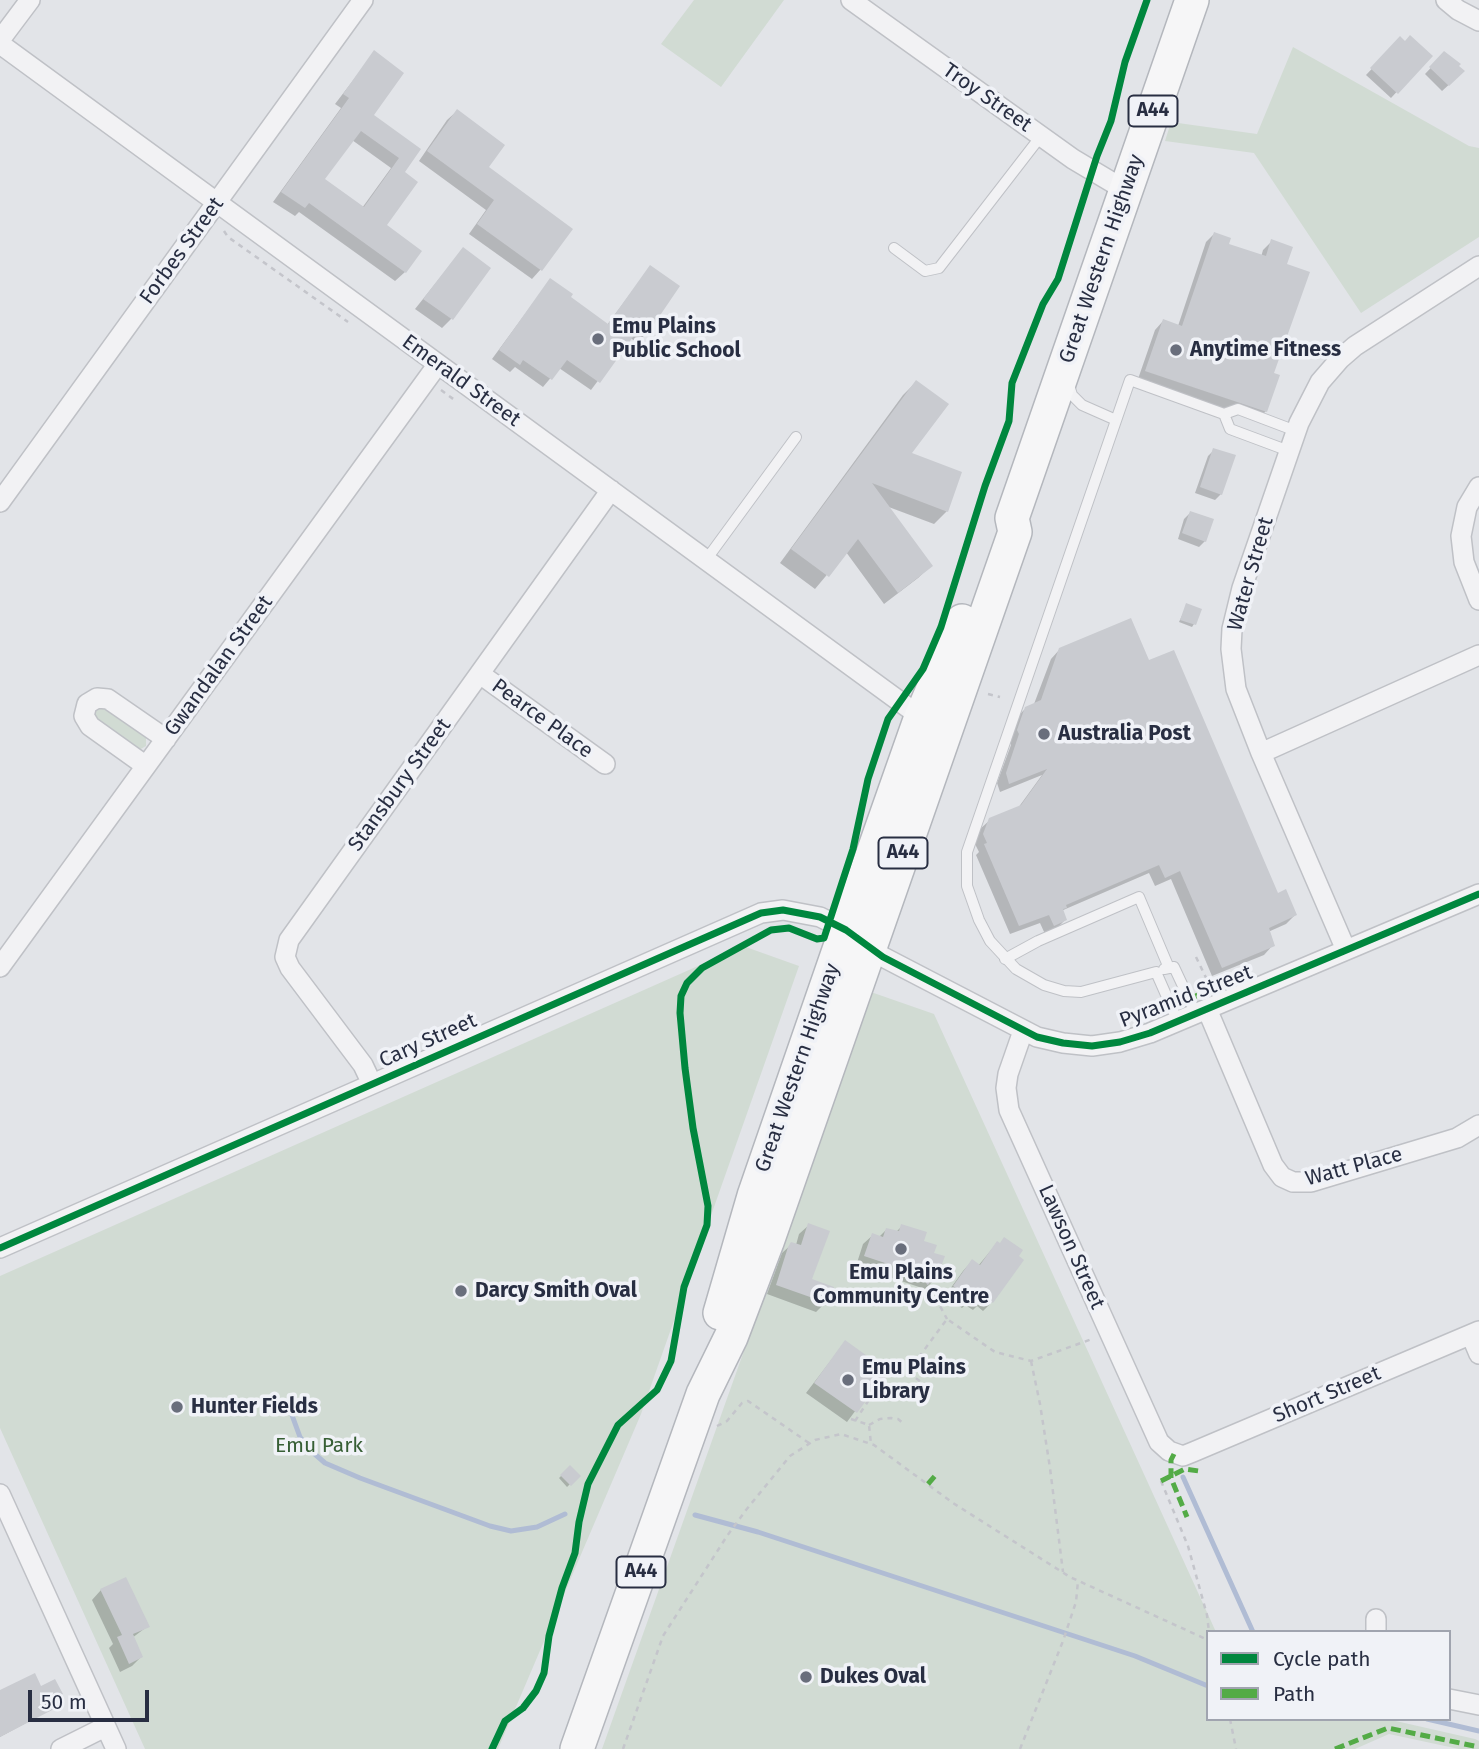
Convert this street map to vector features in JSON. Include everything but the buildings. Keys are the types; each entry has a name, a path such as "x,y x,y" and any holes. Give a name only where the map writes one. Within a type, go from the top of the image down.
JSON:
{"highway":[{"name":"Great Western Highway","path":"578,1749 703,1394 715,1333 738,1246 1015,532 1012,518 1192,0"},
{"name":"Great Western Highway","path":"858,939 921,717 1001,526 1012,518"}],"street":[{"path":"0,42 30,0"},
{"name":"Forbes Street","path":"0,502 363,0"},
{"name":"Troy Street","path":"852,0 1084,167 1125,190"},
{"path":"1446,0 1451,6 1479,21"},
{"name":"Emerald Street","path":"0,42 921,717"},
{"name":"Water Street","path":"1346,950 1261,753 1237,689 1231,649 1232,629 1242,588 1289,451 1315,390 1340,359 1365,339 1479,266"},
{"name":"Gwandalan Street","path":"0,967 438,364"},
{"path":"1479,487 1467,507 1461,536 1464,562 1479,600"},
{"name":"Stansbury Street","path":"372,1084 363,1065 290,968 285,957 286,948 293,932 611,490"},
{"path":"1261,753 1479,654"},
{"name":"Pearce Place","path":"480,674 605,764"},
{"path":"146,766 90,726 84,716 87,704 97,698 108,699 166,739"},
{"name":"Pyramid Street","path":"858,939 883,957 1023,1031 1048,1041 1092,1046 1135,1038 1194,1015 1479,894"},
{"name":"Cary Street","path":"0,1248 761,913 783,909 807,913 858,939"},
{"name":"Watt Place","path":"1194,1015 1273,1165 1287,1180 1311,1182 1457,1138 1479,1125"},
{"name":"Lawson Street","path":"1023,1031 1008,1074 1006,1088 1009,1110 1159,1442 1174,1454"},
{"path":"1475,1333 1479,1354"},
{"name":"Short Street","path":"1174,1454 1193,1452 1475,1333"},
{"path":"0,1494 116,1749"},
{"path":"1451,1699 1479,1705"},
{"path":"61,1749 105,1727"}],"lane":[{"path":"894,248 925,271 939,268 1041,136"},
{"path":"1066,367 1069,389 1075,400 1116,420"},
{"path":"1171,967 1085,992 1064,991 1028,978 1004,959 990,941 967,886 967,852 1130,380 1224,414 1237,409 1296,431"},
{"path":"1224,414 1230,429 1289,451"},
{"path":"706,560 796,437"},
{"path":"1004,959 1038,941 1139,897 1194,1015"},
{"path":"1156,972 1194,1015"}],"path":[{"path":"223,228 228,237 348,322"},
{"path":"988,694 1000,697"},
{"path":"1196,957 1210,986"},
{"path":"926,1280 947,1319 995,1352 1031,1362 1095,1338"},
{"path":"908,1372 947,1319"},
{"path":"1031,1362 1041,1404 1063,1572"},
{"path":"904,1424 891,1418 880,1419 869,1425 853,1420 888,1371 903,1368 930,1389"},
{"path":"714,1427 727,1422 742,1403 748,1402 810,1444"},
{"path":"869,1425 870,1444"},
{"path":"623,1749 663,1636 727,1536 790,1456 810,1444 841,1434 870,1444 964,1510 1078,1581 1206,1639"},
{"path":"1161,1480 1188,1546 1209,1630"},
{"path":"1020,1749 1063,1641 1076,1602 1078,1581"},
{"path":"1230,1721 1236,1749"}],"green space":[{"path":"694,0 784,0 721,87 661,44"},
{"path":"1293,47 1469,146 1479,148 1479,237 1361,313 1254,153 1165,141 1171,122 1257,134"},
{"path":"102,705 146,736 146,746 139,750 94,717 95,709"},
{"name":"Emu Park","path":"743,946 799,966 641,1414 498,1749 145,1749 0,1428 0,1276"},
{"path":"868,991 934,1014 1215,1630 1206,1630 1206,1721 1396,1721 1475,1739 1479,1741 1479,1749 1459,1749 1389,1734 1355,1749 602,1749 750,1334"}],"waterway":[{"path":"289,1407 300,1437 309,1449 325,1463 360,1478 490,1526 511,1531 537,1527 565,1514"},
{"path":"1183,1477 1252,1630"},
{"path":"695,1515 758,1532 1135,1656 1206,1685"},
{"path":"1436,1721 1479,1731"}],"marked path":[{"path":"1189,1000 1203,992"},
{"path":"1174,1454 1171,1460 1171,1478 1187,1517"},
{"path":"1161,1481 1185,1469 1199,1471"},
{"path":"928,1484 935,1476"},
{"path":"1335,1749 1388,1728 1479,1747"}],"cycle path":[{"path":"492,1749 505,1721 523,1708 536,1691 544,1673 549,1636 575,1553 588,1484 618,1425 657,1390 671,1361 684,1287 707,1225 708,1206 685,1068 681,996 687,983 702,968 771,930 789,928 817,939 824,938 853,849 868,779 888,719 923,669 941,627 985,486 1009,421 1012,383 1043,304 1058,279 1097,156 1111,121 1125,62 1147,0"},
{"path":"0,1248 761,913 783,910 820,917 846,930 883,957 1037,1037 1092,1046 1120,1042 1150,1033 1479,894"}],"place":[{"name":"Emu Plains Public School","path":"598,339"},
{"name":"Anytime Fitness","path":"1176,350"},
{"name":"Australia Post","path":"1044,734"},
{"name":"Emu Plains Community Centre","path":"901,1249"},
{"name":"Darcy Smith Oval","path":"461,1291"},
{"name":"Emu Plains Library","path":"848,1380"},
{"name":"Hunter Fields","path":"177,1407"},
{"name":"Dukes Oval","path":"806,1677"}]}
